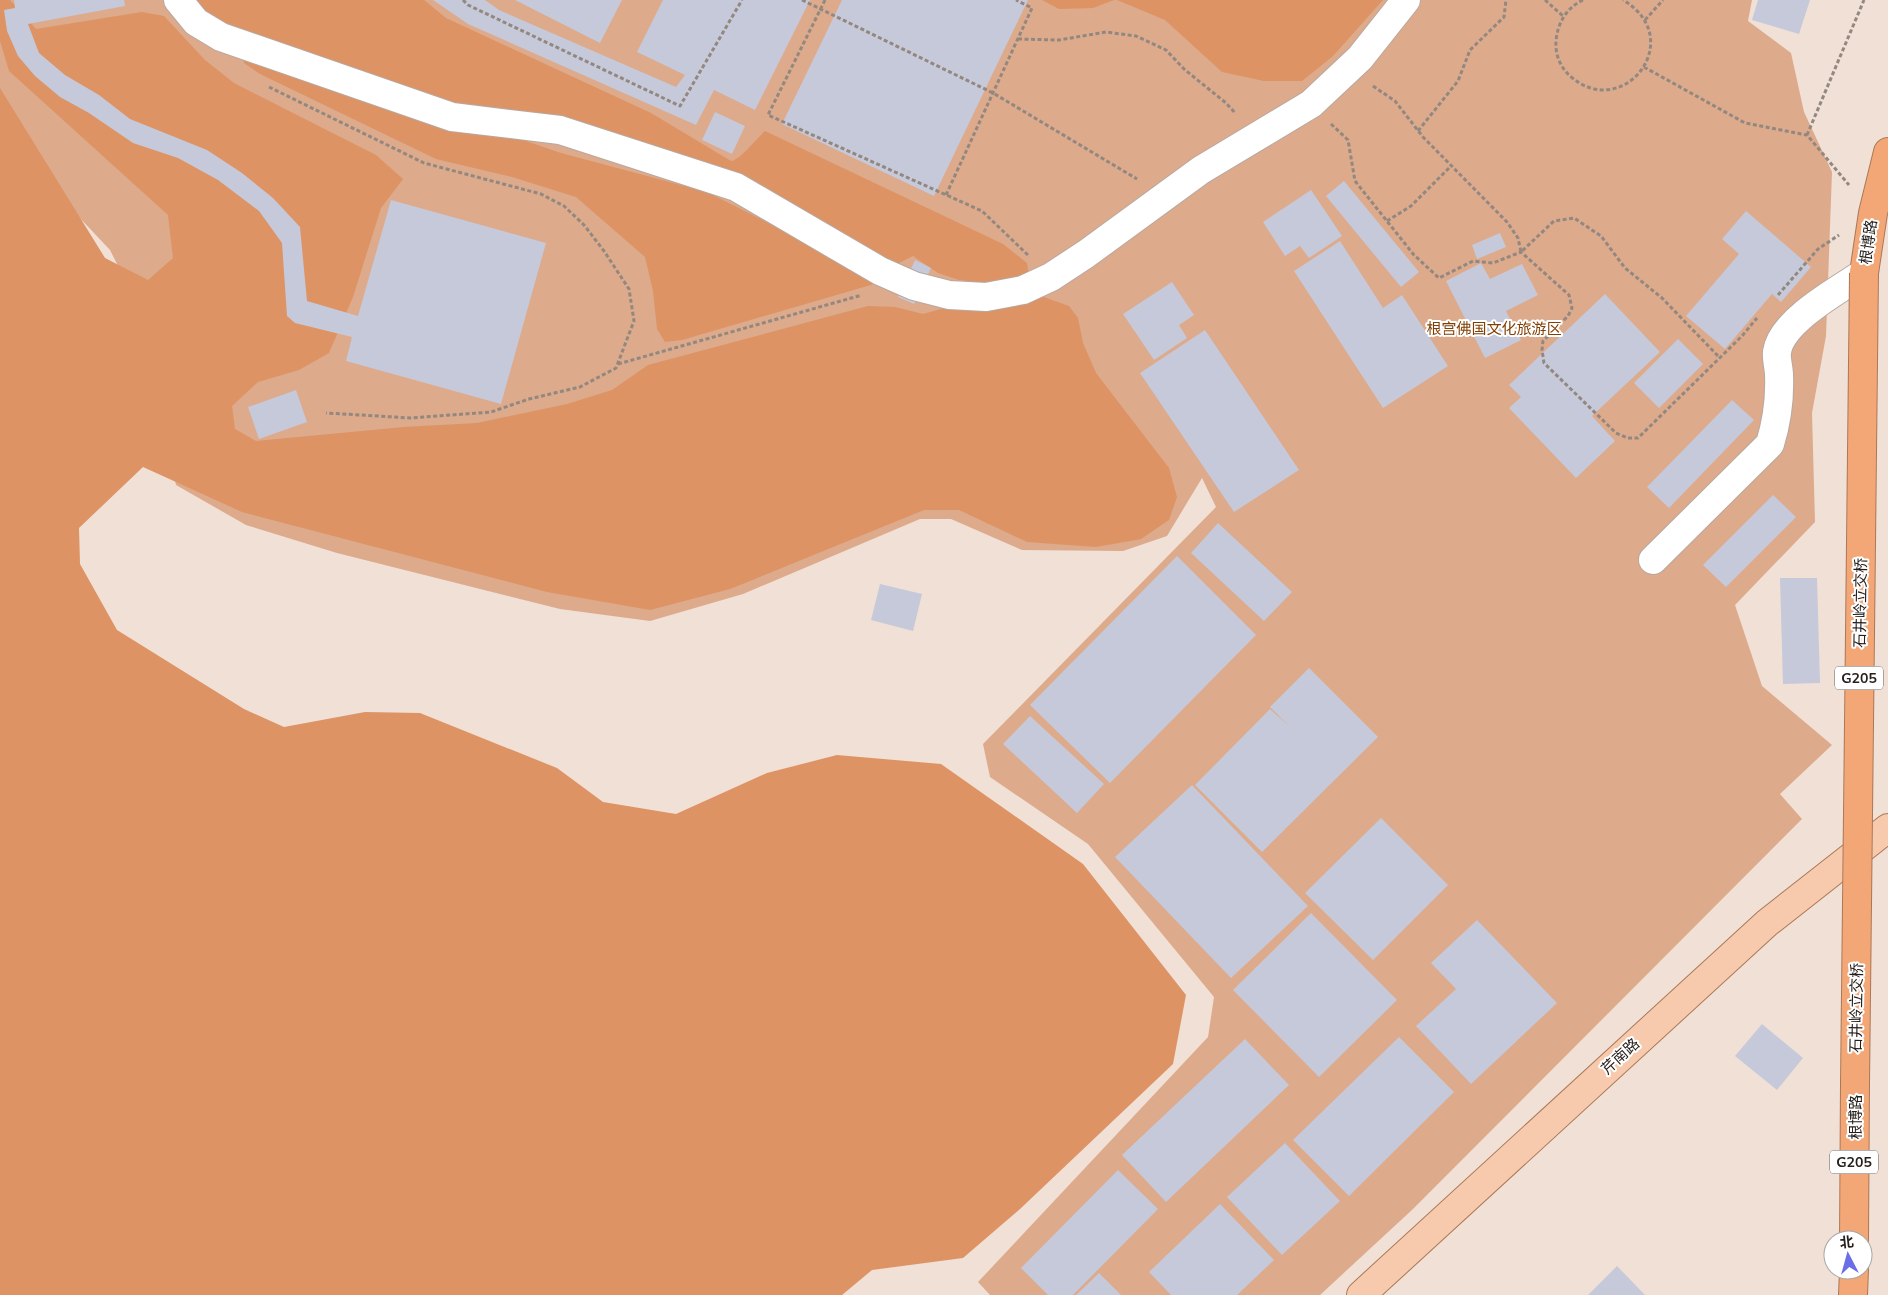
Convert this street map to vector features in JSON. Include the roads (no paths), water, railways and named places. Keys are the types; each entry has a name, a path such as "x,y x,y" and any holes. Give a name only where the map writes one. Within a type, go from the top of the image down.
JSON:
{"highway":[{"name":"根博路","path":"1864,273 1880,213 1888,152"},
{"name":"石井岭立交桥","path":"1855,1084 1864,273"},
{"name":"根博路","path":"1854,1230 1855,1084"},
{"path":"1854,1280 1854,1295"}],"main road":[{"name":"芹南路","path":"1361,1295 1766,922 1888,828"}],"lane":[{"path":"178,0 196,22 221,37 452,117 560,130 736,187 880,271 906,282 950,295 986,297 1023,290 1051,276 1086,254 1200,170 1311,104 1360,58 1406,0"},
{"path":"1653,560 1770,444 1776,422 1779,375 1776,351 1786,333 1802,314 1864,273"}],"park label":[{"name":"根宫佛国文化旅游区","path":"1494,328"}]}
